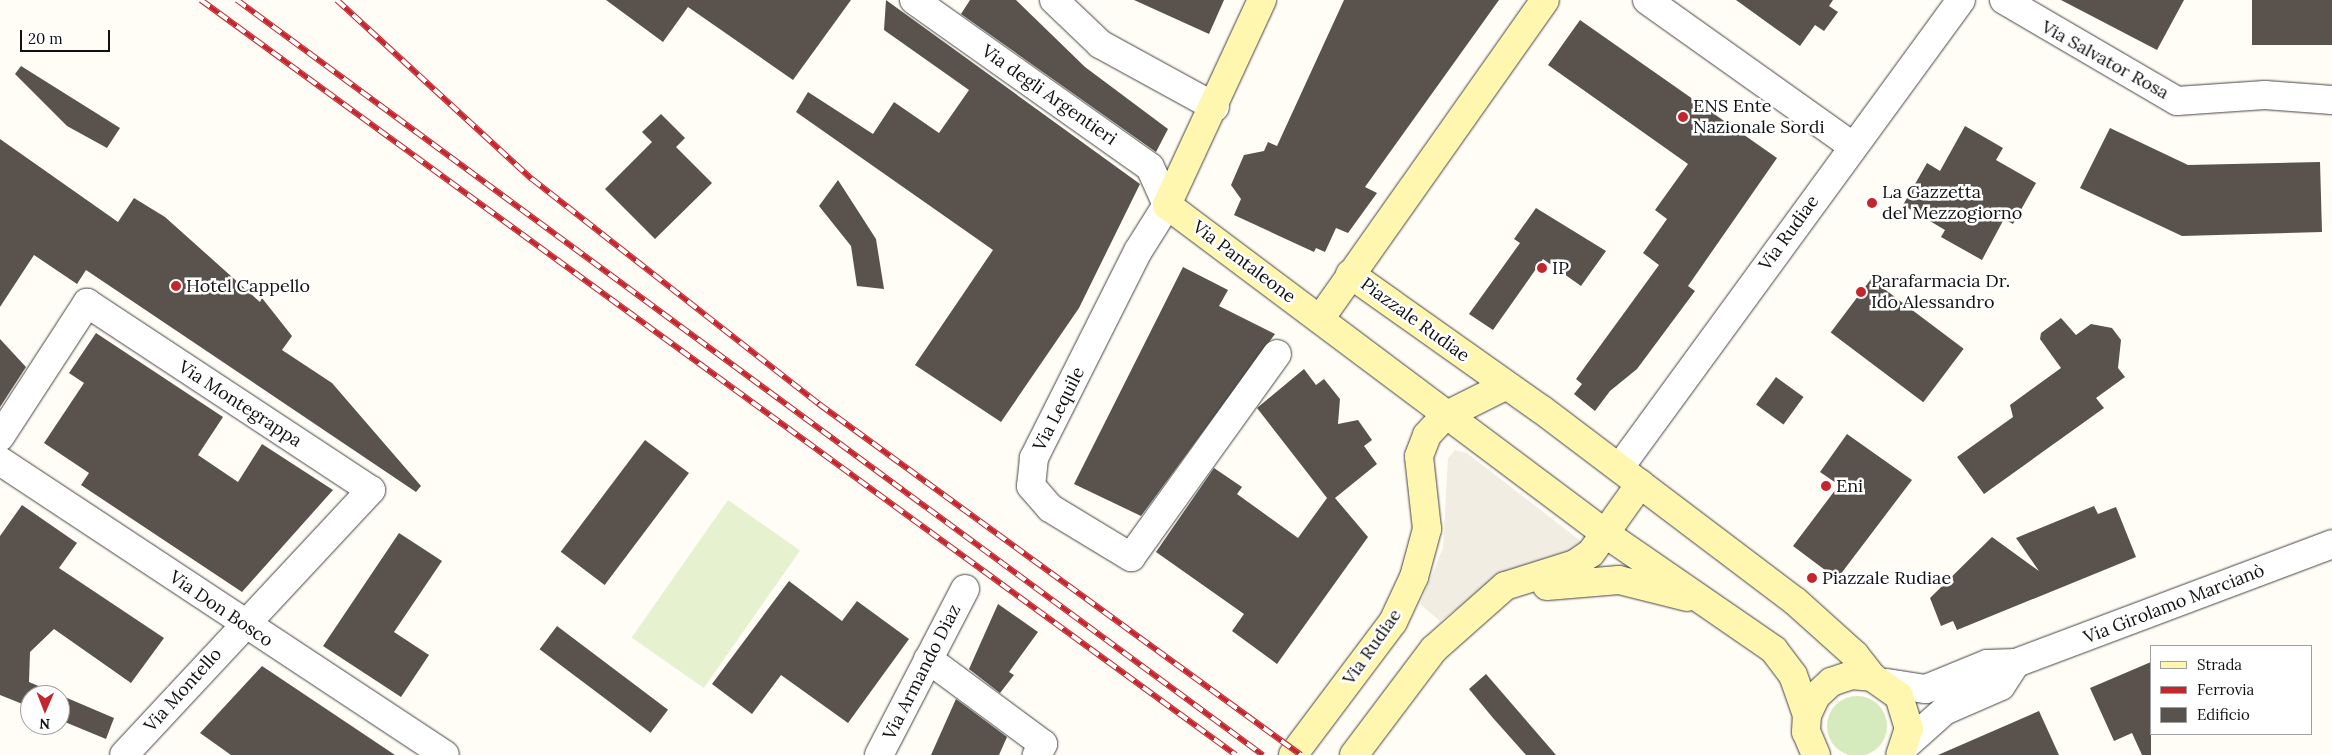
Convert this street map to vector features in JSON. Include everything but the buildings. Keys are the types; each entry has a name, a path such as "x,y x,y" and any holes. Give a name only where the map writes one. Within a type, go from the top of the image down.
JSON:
{"main road":[{"name":"Via Lequile","path":"1167,205 1215,107 1262,0"},
{"path":"1350,274 1545,0"},
{"name":"Via Pantaleone","path":"1167,205 1320,319"},
{"name":"Piazzale Rudiae","path":"1320,319 1350,274 1630,476 1805,609 1879,680 1907,711 1903,750"},
{"path":"1320,319 1445,416 1606,534 1718,608 1774,650 1793,675 1807,715"},
{"path":"1445,416 1505,386"},
{"name":"Via Rudiae","path":"1293,755 1393,622 1414,577 1427,529 1419,456 1426,435 1445,416"},
{"path":"1354,755 1434,649 1483,604 1506,586 1575,564 1592,554 1606,534 1630,476"},
{"path":"1483,604 1541,587 1619,580 1667,590 1718,608"},
{"path":"1816,755 1806,732 1807,715 1816,696 1831,682 1851,675 1879,680"}],"street":[{"name":"Via degli Argentieri","path":"914,0 1150,167 1167,205"},
{"path":"1054,0 1100,44 1215,107"},
{"path":"1647,0 1851,145"},
{"name":"Via Rudiae","path":"1630,476 1851,145 1961,0"},
{"name":"Via Salvator Rosa","path":"2004,0 2177,101 2265,95 2332,100"},
{"name":"Via Lequile","path":"1167,205 1138,251 1034,458 1032,486 1050,508 1131,557 1277,354"},
{"name":"Via Montegrappa","path":"0,437 87,303 371,490 243,624"},
{"name":"Via Don Bosco","path":"0,461 243,624 445,755"},
{"name":"Via Girolamo Marcianò","path":"1879,680 1926,690 1987,664 2016,663 2332,544"},
{"name":"Via Armando Diaz","path":"879,755 965,589"},
{"name":"Via Montello","path":"124,755 243,624"},
{"path":"928,658 1044,744 1037,755"},
{"path":"1903,750 1944,711 2000,686 2016,663"}],"green space":[{"path":"728,500 800,550 704,688 632,638"},
{"path":"1851,696 1863,696 1874,701 1882,709 1887,720 1885,738 1874,751 1863,756 1851,756 1840,751 1832,743 1827,732 1827,720 1832,709 1840,701"}],"shaded area":[{"path":"1455,450 1467,453 1582,542 1572,552 1496,580 1440,621 1420,604 1443,548 1448,458"}],"railway":[{"path":"201,0 1236,755"},
{"path":"237,0 1263,755"},
{"path":"337,0 532,179 819,404 1301,755"}],"place":[{"name":"ENS Ente Nazionale Sordi","path":"1683,117"},
{"name":"La Gazzetta del Mezzogiorno","path":"1872,203"},
{"name":"IP","path":"1542,268"},
{"name":"Hotel Cappello","path":"176,286"},
{"name":"Parafarmacia Dr. Ido Alessandro","path":"1861,292"},
{"name":"Eni","path":"1826,486"},
{"name":"Piazzale Rudiae","path":"1812,578"}]}
